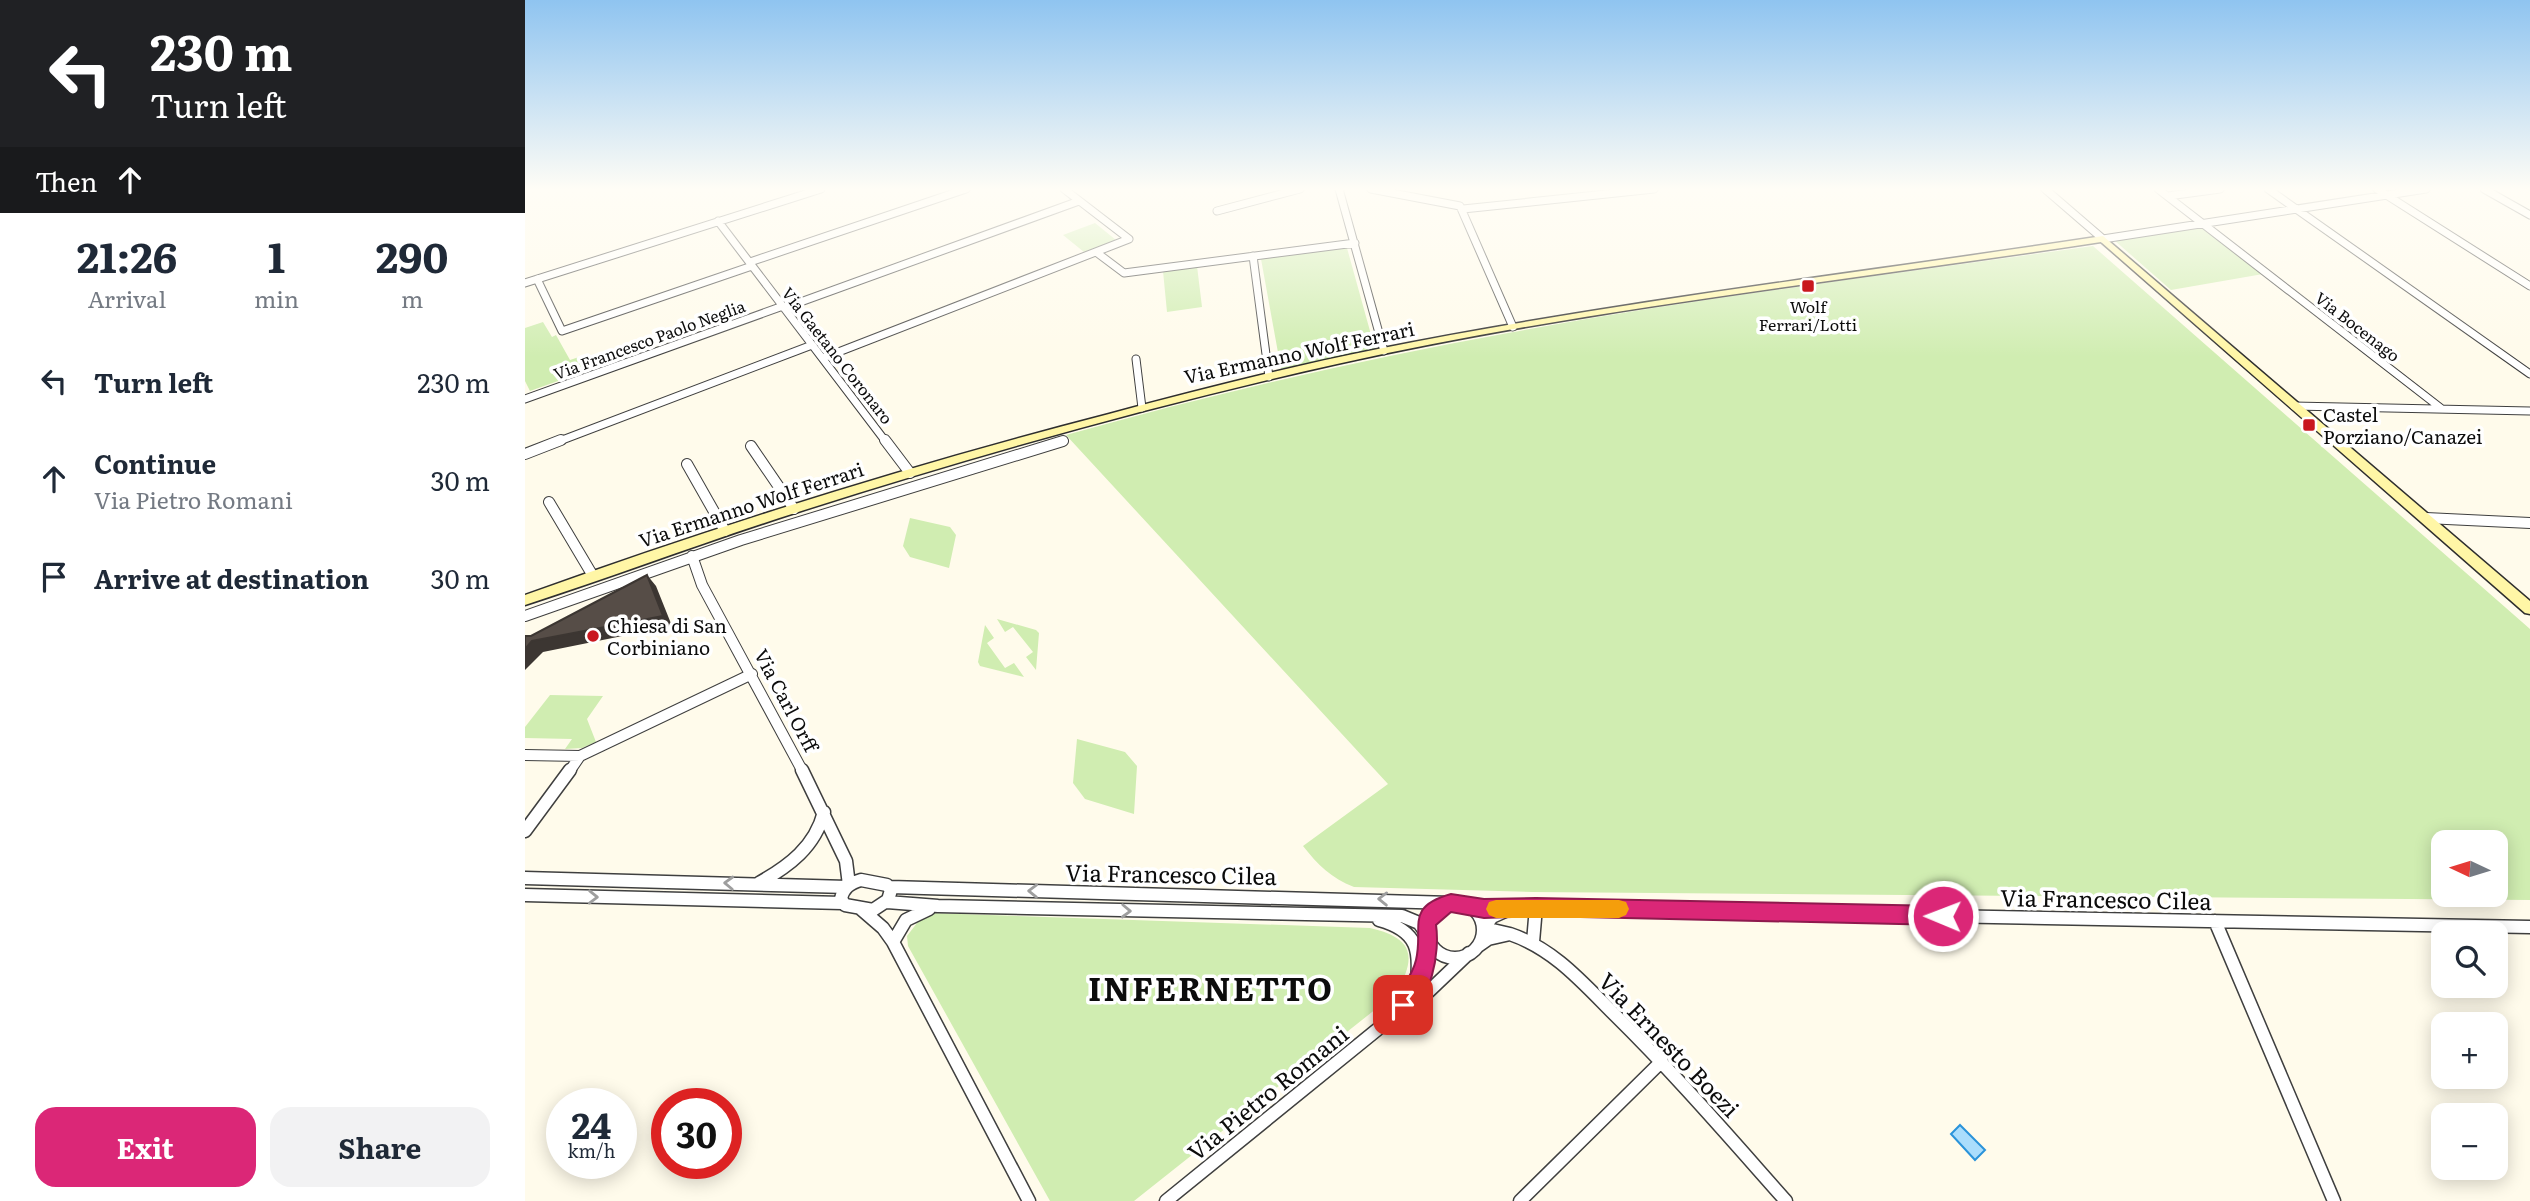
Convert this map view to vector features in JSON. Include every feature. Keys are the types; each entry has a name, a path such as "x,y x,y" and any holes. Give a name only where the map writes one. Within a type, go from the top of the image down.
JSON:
{"street":[{"path":"525,283 643,245"},
{"name":"Via Gaetano Coronaro","path":"736,245 910,473"},
{"path":"537,279 562,331 805,245"},
{"name":"Via Francesco Paolo Neglia","path":"525,399 956,245"},
{"path":"823,358 1114,245"},
{"path":"1096,252 1124,273 1339,245"},
{"path":"1356,245 1384,351"},
{"path":"1478,245 1513,327"},
{"name":"Via Ermanno Wolf Ferrari","path":"525,600 725,531 910,473 1142,408 1269,377 1384,351 1513,327 2062,245"},
{"path":"2110,245 2530,609"},
{"name":"Via Bocenago","path":"2230,245 2442,409"},
{"path":"2348,245 2530,374"},
{"path":"2465,245 2530,286"},
{"path":"1253,256 1269,377"},
{"path":"525,454 812,345"},
{"path":"1136,359 1142,408"},
{"path":"2294,406 2530,411"},
{"name":"Via Ermanno Wolf Ferrari","path":"525,616 692,556 1063,441"},
{"path":"751,446 794,509"},
{"path":"687,464 725,531"},
{"path":"549,502 593,576"},
{"path":"2426,519 2530,523"},
{"name":"Via Carl Orff","path":"692,556 702,585 824,811 846,861 848,886"},
{"path":"525,755 580,756 752,674"},
{"path":"525,831 580,756"},
{"path":"758,884 806,849 818,833 824,811"},
{"name":"Via Carl Orff","path":"846,861 866,880"},
{"path":"525,878 848,886"},
{"path":"842,903 841,895 848,886 856,881 866,880"},
{"name":"Via Francesco Cilea","path":"866,880 890,887 1451,903"},
{"path":"883,928 890,887"},
{"name":"Via Francesco Cilea","path":"525,895 842,903 873,910 886,903 1402,916 1419,923 1427,938"},
{"path":"1473,950 1483,936 1484,928 1482,919 1470,906 1451,903 1443,905 1430,917 1427,938 1434,950 1451,957 1473,950 1488,939 1510,934"},
{"path":"893,942 899,927 907,918 938,906"},
{"name":"Via Francesco Cilea","path":"1470,906 2530,927"},
{"path":"1533,942 1532,926 1536,907"},
{"path":"1484,928 1492,917 1512,908"},
{"path":"861,909 883,928 893,942 1029,1201"},
{"name":"Via Francesco Cilea","path":"1363,917 1388,922 1405,932 1416,945 1420,958 1416,989"},
{"path":"2215,921 2334,1201"},
{"name":"Via Ernesto Boezi","path":"1484,928 1533,942 1559,959 1662,1061 1786,1201"},
{"name":"Via Pietro Romani","path":"1394,1016 1416,989 1426,961 1427,938"},
{"name":"Via Pietro Romani","path":"1166,1201 1394,1016 1427,993 1473,950"},
{"path":"1520,1201 1662,1061"}],"green space":[{"path":"1075,245 1103,245 1084,252"},
{"path":"2120,245 2225,245 2263,274 2171,290"},
{"path":"2093,246 2530,629 2530,900 2508,900 2508,830 2431,830 2431,899 1533,892 1354,887 1325,870 1303,846 1388,784 1066,435 1286,379 1397,355 1581,320"},
{"path":"1347,248 1375,349 1281,369 1261,259"},
{"path":"1197,266 1202,307 1167,312 1163,271"},
{"path":"543,322 552,337 556,335 570,360 579,357 586,371 530,391 525,381 525,328"},
{"path":"910,518 950,527 956,535 949,568 910,557 903,546"},
{"path":"997,619 1039,633 1036,670 1026,657 1033,652 1013,627 1005,632"},
{"path":"985,625 994,638 987,643 1005,668 1014,663 1024,677 980,666 978,662"},
{"path":"550,695 603,696 587,719 596,742 582,748 565,749 572,739 525,738 525,727"},
{"path":"1077,739 1125,752 1137,766 1134,814 1085,799 1073,783"},
{"path":"931,913 1370,928 1396,937 1403,943 1409,959 1396,993 1134,1201 1050,1201 908,946 907,936 917,923"}],"water":[{"path":"1960,1125 1985,1150 1975,1160 1951,1134"}],"building":[{"path":"647,575 663,616 532,641 525,649 525,636 531,636"}],"slow traffic":[{"path":"1496,909 1619,909"}],"place":[{"name":"Wolf Ferrari/Lotti","path":"1808,286"},
{"name":"Castel Porziano/Canazei","path":"2309,425"},
{"name":"Chiesa di San Corbiniano","path":"593,636"}],"district":[{"name":"INFERNETTO","path":"1211,987"}],"route":[{"path":"1403,1005 1416,989 1426,961 1429,944 1426,925 1435,910 1451,903 1484,909 1536,907 1943,916"}]}
